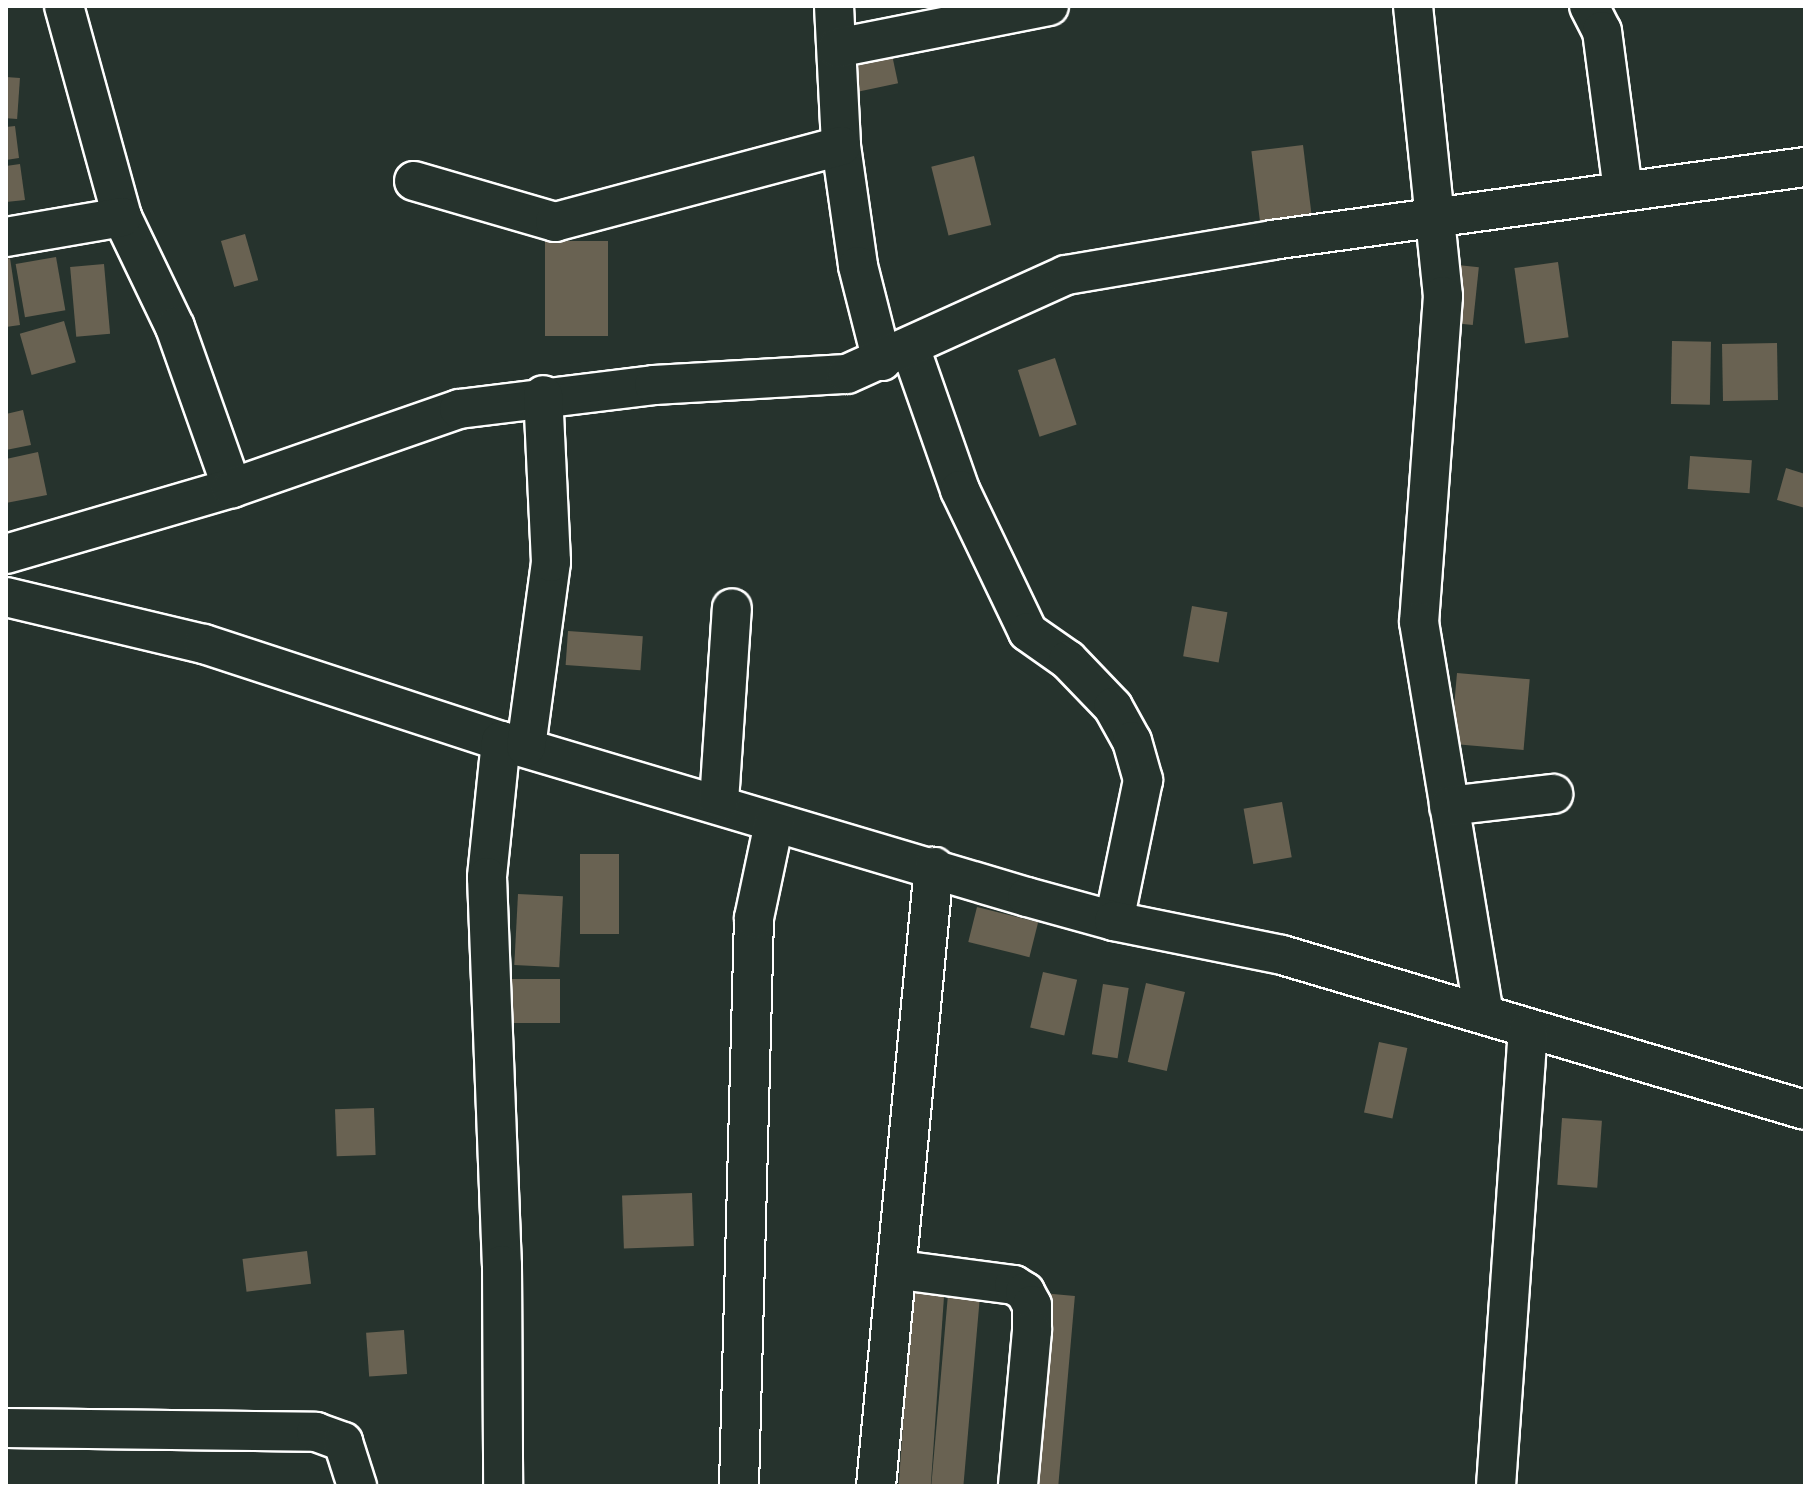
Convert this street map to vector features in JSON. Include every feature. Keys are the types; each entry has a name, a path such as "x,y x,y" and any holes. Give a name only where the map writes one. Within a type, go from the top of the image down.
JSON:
{"street":[{"path":"64,6 122,217 175,327 232,488"},
{"path":"834,6 841,146 858,266 896,354 1028,632 1068,660 1113,707 1132,741 1143,780 1114,921"},
{"path":"837,48 1049,6"},
{"path":"1413,6 1443,296 1419,622 1484,1013"},
{"path":"1589,6 1602,31 1623,191"},
{"path":"414,181 555,222 841,146"},
{"path":"6,554 232,488 459,409 543,395 847,374 1066,275 1272,240 1435,221 1623,191 1805,167"},
{"path":"6,237 122,217"},
{"path":"503,1486 502,1265 487,877 551,562 543,395"},
{"path":"6,597 204,644 514,744 719,802 774,823 1114,921 1282,955 1484,1013 1528,1031 1805,1110"},
{"path":"719,802 732,608"},
{"path":"1449,806 1553,794"},
{"path":"739,1486 754,918 774,823"},
{"path":"876,1486 884,1364 900,1270 934,867"},
{"path":"1496,1486 1528,1031"},
{"path":"900,1270 1014,1285 1025,1292 1032,1305 1032,1331 1018,1486"},
{"path":"6,1428 316,1432 343,1442 357,1486"}],"building":[{"path":"891,50 898,83 859,92 852,58"},
{"path":"6,77 20,78 17,119 6,118"},
{"path":"15,126 19,158 6,160 6,127"},
{"path":"1303,145 1312,216 1260,223 1251,151"},
{"path":"974,156 991,225 948,236 931,167"},
{"path":"20,164 25,200 6,202 6,166"},
{"path":"245,234 258,280 234,287 221,241"},
{"path":"545,241 608,241 608,336 545,336"},
{"path":"56,257 65,310 25,317 16,264"},
{"path":"10,258 20,325 6,327 6,259"},
{"path":"1558,262 1569,337 1525,343 1514,268"},
{"path":"104,264 110,334 76,337 70,267"},
{"path":"1448,264 1479,267 1473,325 1442,322"},
{"path":"64,321 76,362 32,375 20,334"},
{"path":"1672,341 1711,342 1710,405 1671,404"},
{"path":"1777,343 1778,400 1723,401 1722,344"},
{"path":"1055,358 1077,425 1040,437 1018,370"},
{"path":"23,410 31,445 6,450 6,414"},
{"path":"38,452 47,495 6,503 6,459"},
{"path":"1690,456 1752,460 1750,493 1688,489"},
{"path":"1786,468 1805,474 1805,508 1777,500"},
{"path":"1192,606 1227,612 1219,662 1183,656"},
{"path":"568,631 643,636 640,670 566,665"},
{"path":"1457,673 1530,679 1524,750 1451,744"},
{"path":"1282,802 1292,857 1253,864 1244,809"},
{"path":"580,854 619,854 619,934 580,934"},
{"path":"518,894 563,896 559,967 514,965"},
{"path":"977,907 1038,922 1029,957 968,942"},
{"path":"1043,972 1077,980 1064,1035 1030,1028"},
{"path":"501,979 560,979 560,1023 501,1023"},
{"path":"1146,983 1185,992 1167,1071 1128,1062"},
{"path":"1103,984 1129,988 1118,1058 1092,1054"},
{"path":"1379,1042 1407,1048 1392,1118 1364,1112"},
{"path":"374,1108 376,1155 337,1156 335,1109"},
{"path":"1562,1118 1602,1121 1597,1188 1557,1185"},
{"path":"692,1193 694,1246 624,1248 622,1195"},
{"path":"307,1251 311,1284 247,1292 242,1259"},
{"path":"913,1281 945,1283 931,1486 899,1486"},
{"path":"949,1283 981,1286 963,1486 931,1486"},
{"path":"1042,1293 1075,1296 1058,1486 1025,1485"},
{"path":"404,1330 407,1374 369,1377 366,1333"}]}
